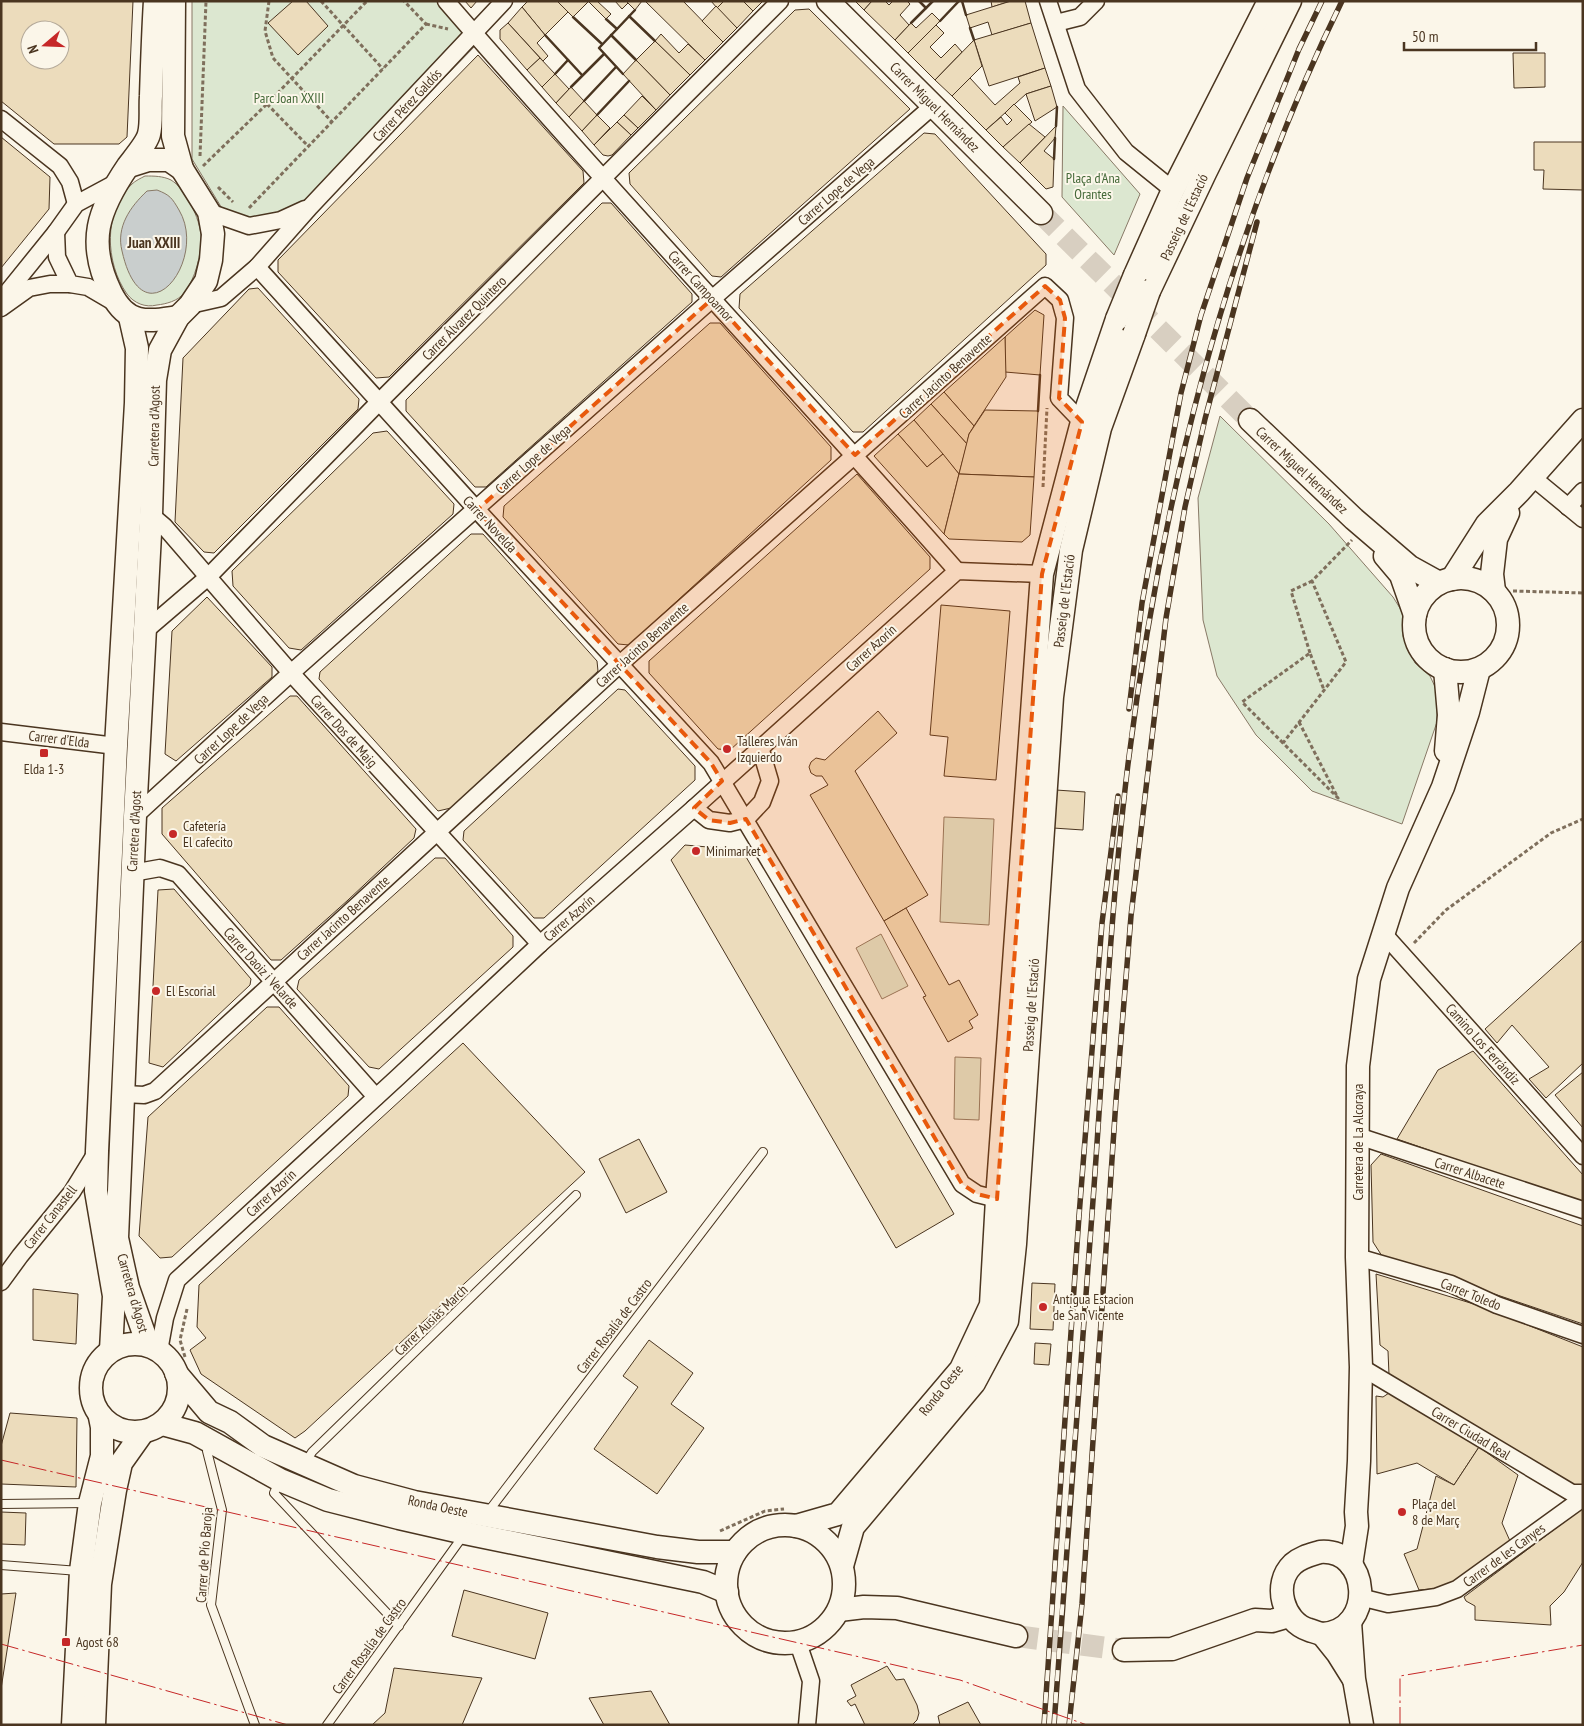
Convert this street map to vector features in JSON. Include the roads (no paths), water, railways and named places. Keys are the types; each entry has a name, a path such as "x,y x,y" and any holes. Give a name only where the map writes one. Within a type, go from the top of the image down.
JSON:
{"main road":[{"path":"154,1 149,135 123,174 101,214 97,232 99,256 105,281 123,310 151,321 184,311 206,281 212,260 213,234 209,212 182,169 173,136 174,1"},
{"name":"Carrer Miguel Hernández","path":"828,1 1041,213"},
{"name":"Passeig de l'Estació","path":"1015,1244 1052,697 1071,550 1100,428 1134,334 1142,283 1173,190 1269,1"},
{"name":"Passeig de l'Estació","path":"997,1198 1042,574 1082,422 1118,319 1142,283 1205,173 1290,1"},
{"path":"123,174 148,160 169,160 182,169"},
{"name":"Carretera d'Agost","path":"111,1350 114,1296 96,1191 97,1151 127,746 137,348 123,310"},
{"name":"Carretera d'Agost","path":"154,1348 128,1288 117,1238 135,816 127,746 145,631 155,380 160,350 184,311"},
{"name":"Carrer Miguel Hernández","path":"1250,420 1358,524 1410,567 1446,581"},
{"path":"1526,484 1496,539 1492,574 1494,591 1506,611 1508,634 1498,655 1480,669 1462,672 1445,670 1433,663 1417,642 1414,629 1415,615 1424,596 1446,581 1487,524 1526,484 1583,420"},
{"name":"Carrer Miguel Hernández","path":"1358,524 1401,575 1415,615"},
{"path":"1446,581 1458,578 1477,581 1494,591"},
{"name":"Carretera de La Alcoraya","path":"1351,1565 1357,1526 1362,1367 1357,1257 1358,1066 1369,979 1398,888 1443,787 1480,669"},
{"name":"Carretera de La Alcoraya","path":"1443,787 1449,715 1445,670"},
{"name":"Ronda Oeste","path":"997,1198 991,1305 961,1368 838,1514 796,1526 769,1527 749,1537 735,1552 728,1571 727,1592 732,1609 750,1632 768,1641 798,1642 823,1630 839,1610 843,1574 853,1527 974,1383 1007,1322 1015,1244"},
{"path":"72,1725 81,1571 90,1503 102,1456 102,1427 100,1417 91,1400 90,1381 97,1363 111,1350 129,1343 154,1348 170,1360 179,1386 178,1401 171,1414 152,1428 121,1463 100,1584 94,1725"},
{"name":"Ronda Oeste","path":"176,1373 209,1412 230,1422 263,1446 354,1486 414,1502 657,1548 698,1552 735,1552"},
{"path":"100,1417 120,1430 152,1428"},
{"name":"Ronda Oeste","path":"152,1428 195,1433 280,1480 328,1500 465,1533 703,1582 727,1592"},
{"path":"1328,1552 1356,1512"},
{"name":"Ronda Oeste","path":"796,1526 827,1542 843,1574"},
{"path":"1322,1634 1342,1628 1350,1622 1358,1611 1360,1597 1359,1576 1343,1558 1328,1552 1306,1556 1292,1566 1284,1580 1285,1606 1300,1627 1322,1634 1354,1679"},
{"path":"843,1574 897,1608"},
{"path":"1124,1650 1172,1649 1255,1620 1272,1621 1285,1606"},
{"path":"839,1610 864,1607 897,1608 1016,1636"},
{"path":"1350,1622 1354,1679 1362,1725"}],"street":[{"name":"Carrer Campoamor","path":"446,1 957,571"},
{"name":"Carrer Pérez Galdós","path":"184,311 221,298 257,268 310,207 504,1"},
{"name":"Carrer Álvarez Quintero","path":"145,631 208,577 780,1"},
{"path":"1048,1 1077,89 1126,152 1173,190"},
{"path":"1056,24 1080,18 1096,1"},
{"name":"Carrer Lope de Vega","path":"135,816 291,673 477,510 712,299 934,105"},
{"path":"1,119 60,166 70,182 76,204"},
{"path":"1,300 76,204 123,174"},
{"name":"Carrer Pérez Galdós","path":"209,212 249,226 281,220 310,207"},
{"path":"56,232 57,257 70,284"},
{"name":"Carrer Novelda","path":"257,268 711,763 962,1184 977,1194 997,1198"},
{"path":"1,308 29,288 50,284 70,284 88,287 123,310"},
{"name":"Carrer Jacinto Benavente","path":"124,1094 144,1095 155,1091 620,664 1045,286 1060,300 1065,318 1059,398 1082,422"},
{"path":"1526,484 1568,507 1583,519"},
{"path":"1568,507 1583,490"},
{"name":"Carrer Dos de Maig","path":"151,515 164,526 291,673 540,944"},
{"path":"957,571 1042,574"},
{"name":"Carrer Azorín","path":"154,1348 178,1280 540,944 957,571"},
{"name":"Carrer d’Elda","path":"1,732 127,746"},
{"path":"694,808 709,820 730,823 746,819 762,802 770,781 760,747"},
{"name":"Carrer Daoiz i Velarde","path":"132,873 160,868 178,874 376,1097"},
{"name":"Camino Los Ferrándiz","path":"1383,932 1583,1156"},
{"name":"Carrer Albacete","path":"1358,1136 1583,1210"},
{"name":"Carrer Canastell","path":"1,1282 72,1192 97,1151"},
{"name":"Carrer Toledo","path":"1357,1257 1451,1284 1497,1305 1583,1335"},
{"name":"Carrer Ciudad Real","path":"1362,1367 1572,1493 1583,1492"},
{"name":"Carrer de les Canyes","path":"1360,1597 1388,1604 1436,1597 1457,1590 1583,1498"},
{"path":"798,1642 810,1681 807,1725"}],"lane":[{"name":"Carrer Rosalía de Castro","path":"486,1516 763,1152"},
{"name":"Carrer Ausiàs March","path":"305,1464 312,1452 576,1195"},
{"name":"Carrer de Pío Baroja","path":"211,1441 207,1451 222,1510 211,1605 255,1725"},
{"path":"280,1480 274,1493 399,1626"},
{"path":"1,1504 90,1503"},
{"name":"Carrer Rosalía de Castro","path":"327,1725 465,1533"},
{"path":"1,1565 81,1571"}],"tunnel":[{"path":"1041,213 1250,420"},
{"path":"1016,1636 1124,1650"}],"railway":[{"path":"1129,709 1142,603 1181,393 1201,315 1247,178 1299,49 1322,1"},
{"path":"1054,1725 1112,922 1128,764 1142,665 1159,567 1179,470 1204,373 1232,278 1264,184 1301,91 1342,1"},
{"path":"1069,1725 1082,1604 1116,1100 1131,916 1166,618 1185,507 1205,419 1257,222"},
{"path":"1044,1725 1079,1216 1102,923 1118,796"}],"place":[{"name":"Talleres Iván Izquierdo","path":"727,749"},
{"name":"Elda 1-3","path":"44,753"},
{"name":"Cafetería El cafecito","path":"173,834"},
{"name":"Minimarket","path":"696,851"},
{"name":"El Escorial","path":"156,991"},
{"name":"Antigua Estacion de San Vicente","path":"1043,1307"},
{"name":"Plaça del 8 de Març","path":"1402,1512"},
{"name":"Agost 68","path":"66,1642"}],"district":[{"name":"Juan XXIII","path":"154,243"}],"park label":[{"name":"Parc Joan XXIII","path":"289,98"},
{"name":"Plaça d'Ana Orantes","path":"1093,186"}]}
